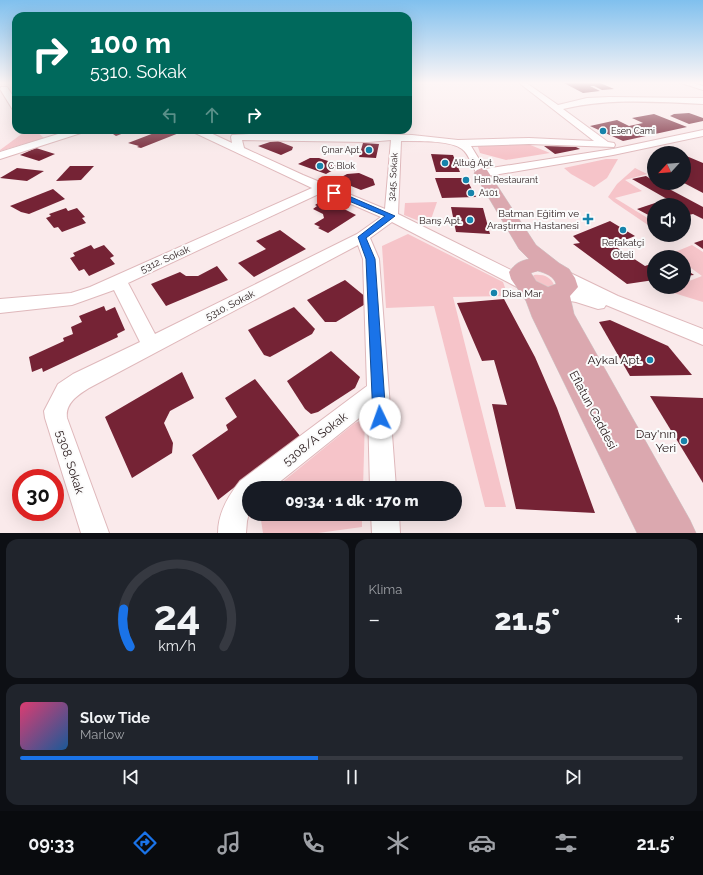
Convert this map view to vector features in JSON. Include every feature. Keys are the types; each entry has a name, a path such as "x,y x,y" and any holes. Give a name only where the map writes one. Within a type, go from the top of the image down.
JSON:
{"main road":[{"path":"482,174 529,250 557,279 544,294 524,280"},
{"name":"Eflatun Caddesi","path":"482,174 484,186 510,241 524,280 537,299 544,317 657,533"},
{"name":"Eflatun Caddesi","path":"557,279 562,314 677,533"}],"street":[{"path":"556,108 561,107"},
{"path":"556,108 612,148 703,130"},
{"path":"460,143 466,146 482,174 590,150 612,148 703,133"},
{"path":"48,134 55,138"},
{"path":"0,156 68,134"},
{"path":"215,134 241,137 381,137 460,143 529,141 590,150"},
{"path":"241,137 322,188 391,216 448,245 524,280"},
{"name":"3245. Sokak","path":"391,216 396,138"},
{"name":"5312. Sokak","path":"0,306 72,299 118,281 322,188"},
{"name":"5310. Sokak","path":"66,391 362,237 391,216"},
{"path":"362,237 371,259 383,481"},
{"path":"557,279 578,296 601,304 648,314 703,337"},
{"path":"118,281 152,345"},
{"name":"5308/A Sokak","path":"260,481 378,390"},
{"name":"5308. Sokak","path":"66,391 56,411 56,418 92,529 95,533"},
{"path":"232,533 232,527 238,505 242,500"},
{"path":"385,521 386,533"}],"shaded area":[{"path":"22,134 40,134 44,138 0,151"},
{"path":"477,144 528,144 550,153 506,160 480,153"},
{"path":"606,159 618,159 607,178 594,187 571,174 564,168"},
{"path":"635,168 647,174 625,180 642,191 615,198 647,218 647,224 608,197 617,184"},
{"path":"437,202 429,225 404,215 405,203"},
{"path":"408,234 503,282 508,296 453,297 506,507 485,507 434,306 386,308 382,246"},
{"path":"692,245 703,252 703,302 677,294 691,294 691,280 702,276 691,268 691,250 680,250"},
{"path":"534,275 546,277 551,280 554,285 551,289 531,278"},
{"path":"365,419 363,481 284,481 355,423"},
{"path":"261,521 362,521 362,527 318,533 263,533"}],"building":[{"path":"689,113 703,118 703,121 689,124 670,116 674,114"},
{"path":"654,114 687,127 623,141 590,126 617,120 629,126 643,123 632,118"},
{"path":"152,134 176,134 141,148 128,143"},
{"path":"278,141 293,147 292,150 281,155 258,146 270,142"},
{"name":"Çınar Apt.","path":"363,143 379,144 376,158 359,157"},
{"path":"544,146 576,147 580,149 555,154"},
{"path":"36,148 55,154 39,161 20,155"},
{"name":"Altuğ Apt.","path":"431,154 453,155 460,172 436,172"},
{"name":"C Blok","path":"310,158 319,158 334,163 337,168 326,174 298,164"},
{"path":"691,158 703,163 703,193 691,187"},
{"path":"70,166 94,166 81,180 56,181"},
{"path":"17,168 44,171 27,181 0,178"},
{"path":"359,173 373,179 375,185 361,190 336,180 347,174"},
{"path":"646,176 647,188 632,179"},
{"path":"435,178 466,178 476,197 442,198"},
{"path":"53,189 65,199 29,214 21,212 10,206"},
{"path":"651,190 671,190 686,198 665,198"},
{"path":"324,199 356,215 328,233 318,228 320,227 314,224 324,218 323,214 313,209 317,206 315,205"},
{"path":"691,201 703,207 703,219 691,214"},
{"path":"647,206 647,214 637,209"},
{"name":"Barış Apt.","path":"451,207 483,208 490,234 456,232"},
{"path":"66,208 68,211 77,208 85,217 82,218 86,223 62,232 58,227 54,228 46,218 51,216 49,214"},
{"path":"610,221 635,236 613,245 645,266 647,265 647,281 627,284 573,244 580,243 573,236"},
{"path":"280,230 306,249 254,277 238,263 266,249 256,241"},
{"path":"703,240 703,249 694,243"},
{"path":"91,245 94,249 104,245 114,256 110,258 115,264 89,276 84,269 79,271 70,258 75,256 73,253"},
{"path":"217,266 228,280 166,306 151,284 180,272 186,276 198,276"},
{"path":"345,280 367,298 367,303 336,322 325,322 307,300"},
{"path":"504,299 535,357 557,408 595,513 516,509 492,404 507,405 494,360 482,361 457,303"},
{"path":"104,306 106,311 115,307 125,330 117,334 118,337 43,372 42,368 32,372 29,357 64,341 63,338 73,334 71,327 82,322 79,316"},
{"path":"294,307 315,329 312,334 270,357 264,355 248,330"},
{"name":"Aykal Apt.","path":"610,320 668,346 692,375 630,376 599,322"},
{"path":"331,351 360,377 355,388 318,412 311,414 305,409 287,381"},
{"path":"182,372 194,398 170,411 164,423 173,443 172,453 132,478 105,417"},
{"path":"255,379 300,436 218,500 192,455 228,430 226,425 237,417 225,398"},
{"path":"650,396 703,398 703,483"}],"place":[{"name":"Esen Cami","path":"603,131"},
{"name":"Çınar Apt.","path":"369,150"},
{"name":"Altuğ Apt.","path":"445,163"},
{"name":"C Blok","path":"320,166"},
{"name":"Han Restaurant","path":"466,180"},
{"name":"A101","path":"471,193"},
{"name":"Batman Eğitim ve Araştırma Hastanesi","path":"588,219"},
{"name":"Barış Apt.","path":"470,220"},
{"name":"Refakatçi Oteli","path":"623,230"},
{"name":"Disa Mar","path":"494,293"},
{"name":"Aykal Apt.","path":"650,360"},
{"name":"Day'nın Yeri","path":"684,441"}],"route":[{"path":"334,193 391,216 362,237 371,259 380,418"}]}
